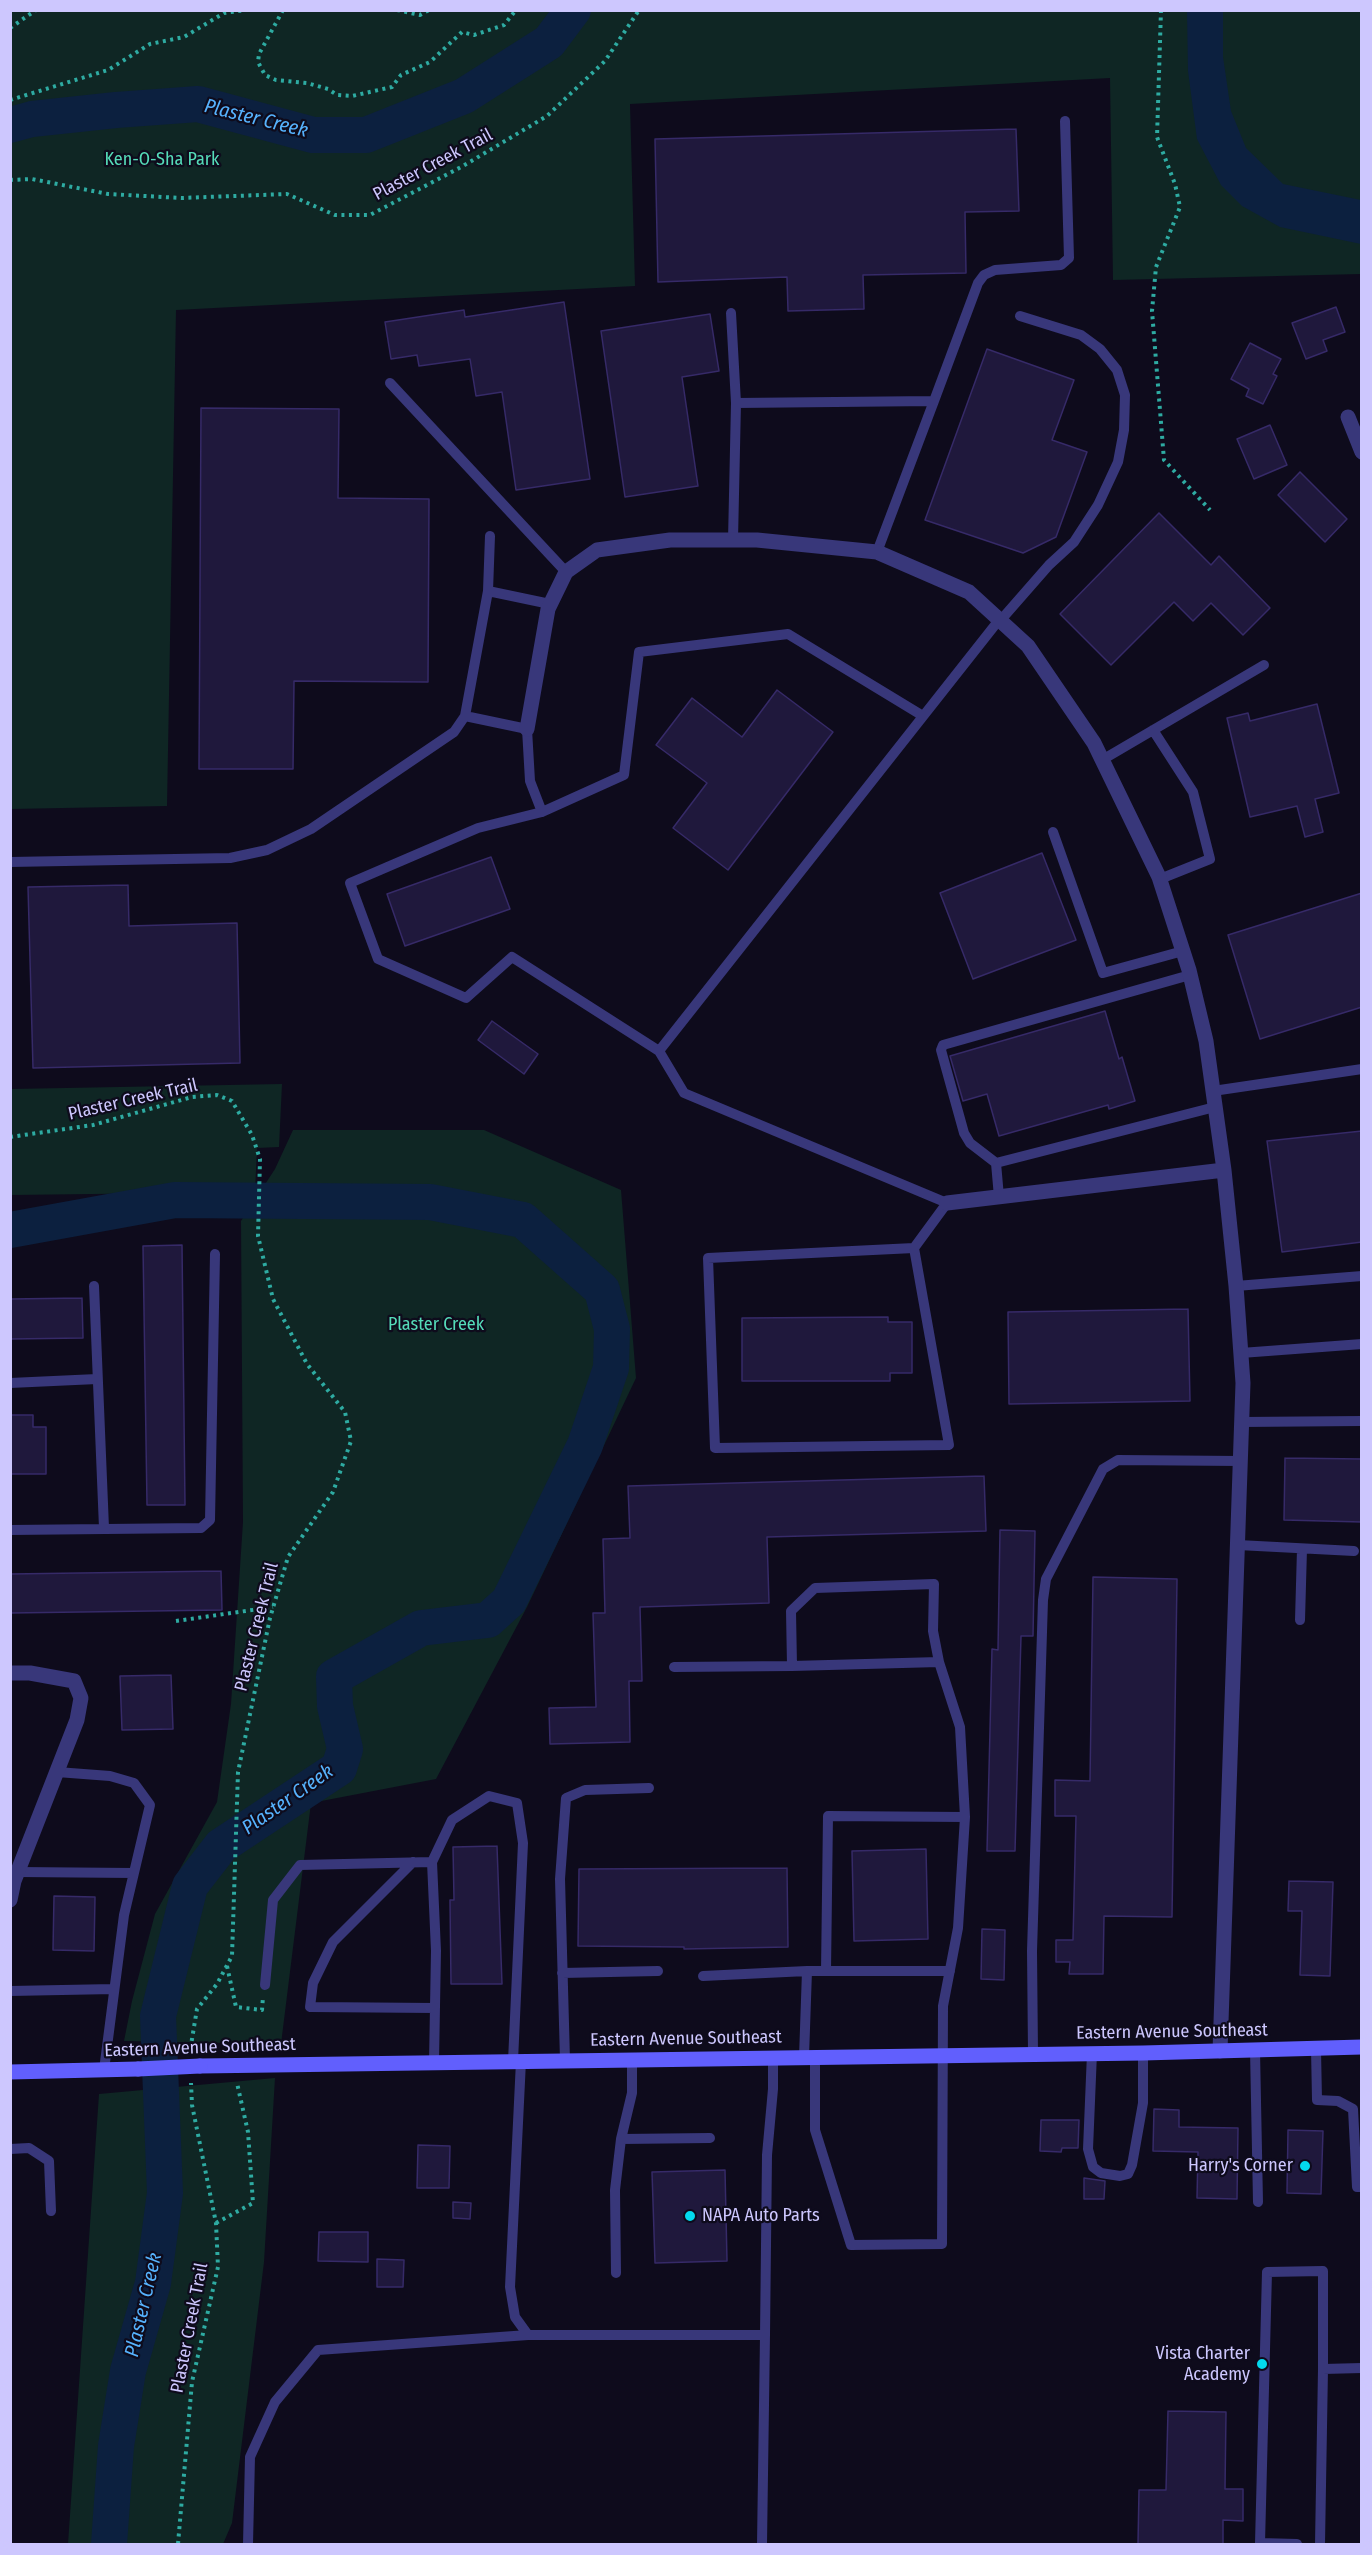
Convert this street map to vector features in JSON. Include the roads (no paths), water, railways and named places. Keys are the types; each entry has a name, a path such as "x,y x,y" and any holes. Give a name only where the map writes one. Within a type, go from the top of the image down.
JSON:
{"main road":[{"name":"Eastern Avenue Southeast","path":"10,2072 233,2065 1143,2053 1362,2047"}],"street":[{"path":"1348,417 1362,452"},
{"path":"527,729 550,604 566,572 597,550 670,540 733,540 877,552 969,592 1028,646 1094,743 1160,879 1190,975 1206,1041 1224,1170 1236,1286 1241,1353 1242,1422 1220,2051"},
{"path":"947,1203 1224,1170"},
{"path":"10,1673 30,1673 74,1681 81,1698 77,1720 14,1878 10,1900"}],"lane":[{"path":"877,552 978,283 984,274 995,270 1061,264 1069,258 1065,121"},
{"path":"731,313 736,403 733,540"},
{"path":"659,1051 999,620 1049,565 1074,542 1098,505 1118,462 1124,430 1125,395 1117,370 1101,349 1081,335 1020,316"},
{"path":"390,383 566,572"},
{"path":"736,403 934,401"},
{"path":"10,862 230,858 267,850 311,829 454,732 465,716 488,591 490,536"},
{"path":"488,591 550,604"},
{"path":"914,1248 708,1258 715,1448 949,1445 914,1248 947,1203 684,1092 659,1051 513,957 466,998 378,959 350,883 478,828 542,812 624,775 639,652 788,634 923,716"},
{"path":"1102,760 1264,665"},
{"path":"465,716 527,729 530,781 542,812"},
{"path":"1153,730 1193,792 1210,859 1160,879"},
{"path":"1053,832 1103,974 1183,951"},
{"path":"999,1197 996,1163 970,1143 964,1133 941,1050 943,1045 1190,975"},
{"path":"1213,1091 1362,1069"},
{"path":"996,1163 1215,1107"},
{"path":"10,1530 201,1528 210,1520 215,1254"},
{"path":"1236,1286 1362,1276"},
{"path":"94,1286 104,1528"},
{"path":"1241,1353 1362,1344"},
{"path":"10,1383 97,1379"},
{"path":"1242,1422 1362,1421"},
{"path":"1033,2053 1033,1928 1043,1600 1046,1579 1103,1469 1118,1460 1240,1461"},
{"path":"1238,1545 1354,1551"},
{"path":"1300,1620 1302,1548"},
{"path":"792,1666 791,1611 816,1588 934,1584 933,1630 939,1662 960,1727 965,1817 957,1928 943,2006 945,2054 942,2244 851,2246 814,2130 807,1971"},
{"path":"674,1667 939,1662"},
{"path":"57,1772 110,1776 134,1783 150,1805 124,1915 104,2070"},
{"path":"565,2060 560,1880 566,1798 585,1790 649,1788"},
{"path":"434,2062 432,1862 452,1820 489,1796 517,1803 523,1843 510,2287 515,2317 528,2335"},
{"path":"826,1971 828,1816 965,1817"},
{"path":"413,1862 333,1942 313,1983 310,2007 435,2008"},
{"path":"265,1985 273,1900 300,1865 432,1862"},
{"path":"14,1878 134,1873"},
{"path":"561,1973 658,1971"},
{"path":"703,1976 807,1971 950,1971"},
{"path":"10,1991 114,1989"},
{"path":"1316,2049 1317,2100 1338,2101 1353,2109 1357,2187 1362,2187"},
{"path":"1255,2050 1258,2202"},
{"path":"1092,2053 1088,2149 1093,2167 1101,2173 1120,2176 1128,2174 1132,2164 1143,2103 1143,2053"},
{"path":"762,2544 767,2156 773,2089 773,2058"},
{"path":"616,2274 615,2190 621,2139 632,2093 632,2059"},
{"path":"621,2139 710,2138"},
{"path":"10,2149 29,2148 49,2161 51,2211"},
{"path":"1297,2544 1260,2543 1267,2272 1323,2271 1320,2544"},
{"path":"248,2544 250,2457 275,2402 318,2350 528,2335 765,2335"},
{"path":"1323,2369 1362,2368"}],"water":[{"path":"1187,11 1223,11 1223,57 1231,111 1246,148 1283,184 1361,200 1361,244 1280,227 1242,206 1221,185 1197,139 1188,71"}],"waterway":[{"name":"Plaster Creek","path":"10,125 32,119 198,104 313,135 366,135 464,96 549,42 573,10"},
{"name":"Plaster Creek","path":"10,1230 175,1200 430,1202 523,1220 602,1290 612,1329 611,1368 585,1445 509,1601 488,1620 421,1628 334,1677 335,1706 345,1749 339,1768 221,1846 190,1886 158,2016 165,2193 153,2283 128,2371 116,2446 109,2544"}],"place":[{"name":"Harry's Corner","path":"1305,2166"},
{"name":"NAPA Auto Parts","path":"690,2216"},
{"name":"Vista Charter Academy","path":"1262,2364"}],"park label":[{"name":"Ken-O-Sha Park","path":"162,160"}]}
